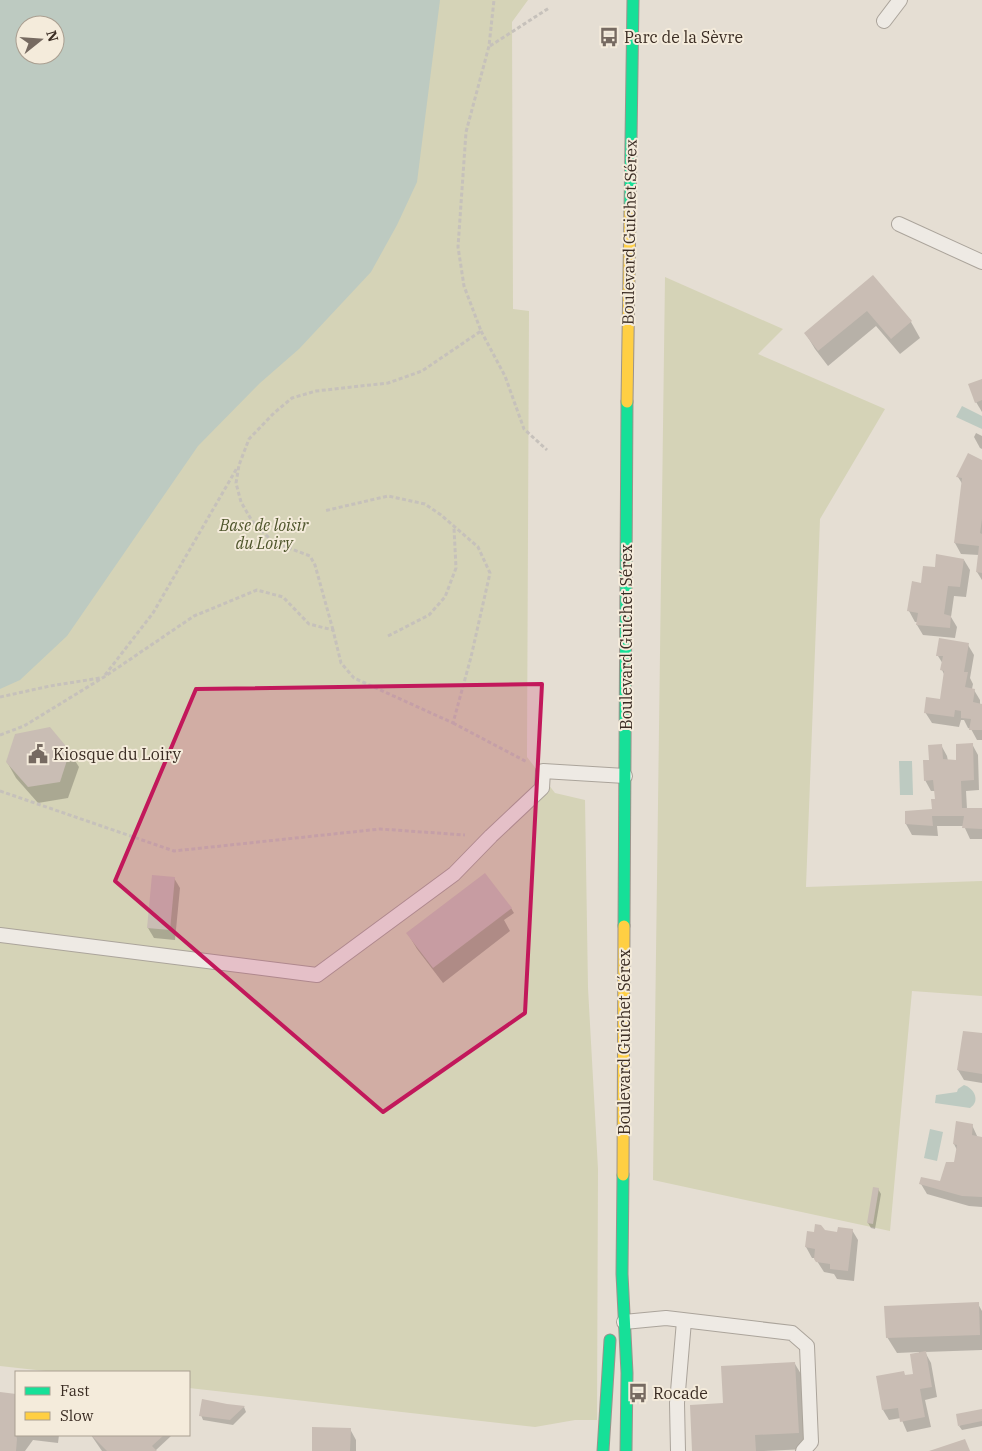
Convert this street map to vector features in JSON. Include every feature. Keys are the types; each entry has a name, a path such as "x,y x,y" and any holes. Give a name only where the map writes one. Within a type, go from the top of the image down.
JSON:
{"main road":[{"name":"Boulevard Guichet Sérex","path":"604,1451 622,1274 632,0"},
{"name":"Boulevard Guichet Sérex","path":"616,1321 627,1373 626,1451"}],"lane":[{"path":"884,22 900,0"},
{"path":"899,224 982,262"},
{"path":"0,935 317,975 454,874 542,788 543,771 625,776"},
{"path":"616,1321 666,1318 792,1333 807,1346 811,1442 803,1451"},
{"path":"678,1451 677,1402 684,1321"}],"path":[{"path":"494,0 489,46 466,132 458,247 464,286 481,331 505,376 524,429 546,450"},
{"path":"489,46 549,8"},
{"path":"0,697 104,677 153,613 239,465 250,439 274,413 292,398 316,391 388,383 397,380 422,371 481,331"},
{"path":"239,465 236,483 241,502 252,521 273,542 310,556 315,565 341,663 354,678 453,723 543,771"},
{"path":"324,511 388,496 426,504 478,547 490,573 453,723"},
{"path":"388,636 429,615 445,597 456,568 454,527"},
{"path":"0,735 24,726 104,677 194,616 257,590 283,597 309,624 333,630"},
{"path":"0,791 174,851 380,829 491,836"}],"highlighted area":[{"path":"542,684 525,1013 383,1112 115,881 196,689"}],"green space":[{"name":"Base de loisir du Loiry","path":"0,0 528,0 512,22 513,309 529,311 527,757 555,793 585,800 588,988 598,1169 597,1420 575,1420 535,1427 190,1388 190,1371 45,1371 0,1366"},
{"path":"665,277 783,329 758,354 885,409 820,519 806,887 982,881 982,996 912,991 890,1231 653,1180"}],"shaded area":[{"path":"0,0 440,0 417,182 397,225 371,272 299,349 260,383 198,446 67,636 20,680 0,689"},
{"path":"962,406 982,416 982,429 956,417"},
{"path":"899,761 912,761 913,795 900,795"},
{"path":"964,1085 971,1089 976,1098 970,1108 935,1103 936,1095 957,1092"},
{"path":"930,1129 943,1132 937,1161 924,1158"}],"building":[{"path":"873,275 912,321 891,339 867,311 818,351 804,333"},
{"path":"982,379 982,400 975,403 968,384"},
{"path":"968,453 982,460 982,519 980,533 982,534 982,573 976,572 979,546 954,543 962,478 956,477"},
{"path":"936,554 964,559 960,587 948,586 944,614 951,616 950,628 916,625 918,613 907,611 912,581 921,583 923,566 935,567"},
{"path":"939,638 969,643 964,672 968,672 965,687 975,689 973,702 982,704 982,730 969,730 971,719 961,718 961,711 955,710 954,717 924,713 926,697 940,699 944,671 940,670 943,656 936,656"},
{"path":"50,727 70,751 60,782 28,787 6,762 15,734"},
{"path":"973,743 974,780 961,781 962,808 982,808 982,829 962,828 964,816 932,816 933,826 905,824 905,811 932,809 931,799 935,799 933,780 924,781 923,760 929,760 928,745 942,744 943,759 956,760 956,744"},
{"path":"485,873 512,908 433,968 406,933"},
{"path":"152,875 175,877 170,930 147,928"},
{"path":"963,1031 982,1033 982,1074 957,1070"},
{"path":"956,1121 973,1124 972,1135 982,1137 982,1197 962,1196 919,1184 921,1177 940,1181 946,1162 954,1162 957,1145 953,1144"},
{"path":"873,1187 879,1188 873,1224 867,1223"},
{"path":"815,1224 821,1225 825,1230 837,1232 838,1227 853,1229 848,1271 830,1269 830,1264 816,1262 814,1259 815,1249 805,1247 807,1231 814,1232"},
{"path":"979,1302 980,1335 886,1338 884,1306"},
{"path":"926,1351 932,1387 920,1389 925,1417 900,1422 898,1408 882,1410 876,1376 904,1371 905,1375 913,1374 910,1354"},
{"path":"795,1362 799,1433 755,1435 756,1451 692,1451 690,1405 723,1403 721,1366"},
{"path":"0,1392 15,1394 16,1451 0,1451"},
{"path":"202,1399 245,1406 230,1420 199,1416"},
{"path":"982,1409 982,1421 958,1426 956,1414"},
{"path":"312,1427 351,1428 350,1451 312,1451"},
{"path":"92,1436 163,1436 152,1446 157,1451 107,1451"},
{"path":"965,1439 970,1451 929,1451"}],"traffic: fast":[{"path":"630,210 633,0"},
{"path":"624,926 627,402"},
{"path":"623,1175 622,1274 627,1373 626,1451"},
{"path":"603,1451 610,1340"}],"traffic: slow":[{"path":"627,402 630,210"},
{"path":"623,1175 624,926"}],"place":[{"name":"Parc de la Sèvre","path":"609,37"},
{"name":"Kiosque du Loiry","path":"38,754"},
{"name":"Rocade","path":"638,1393"}]}
